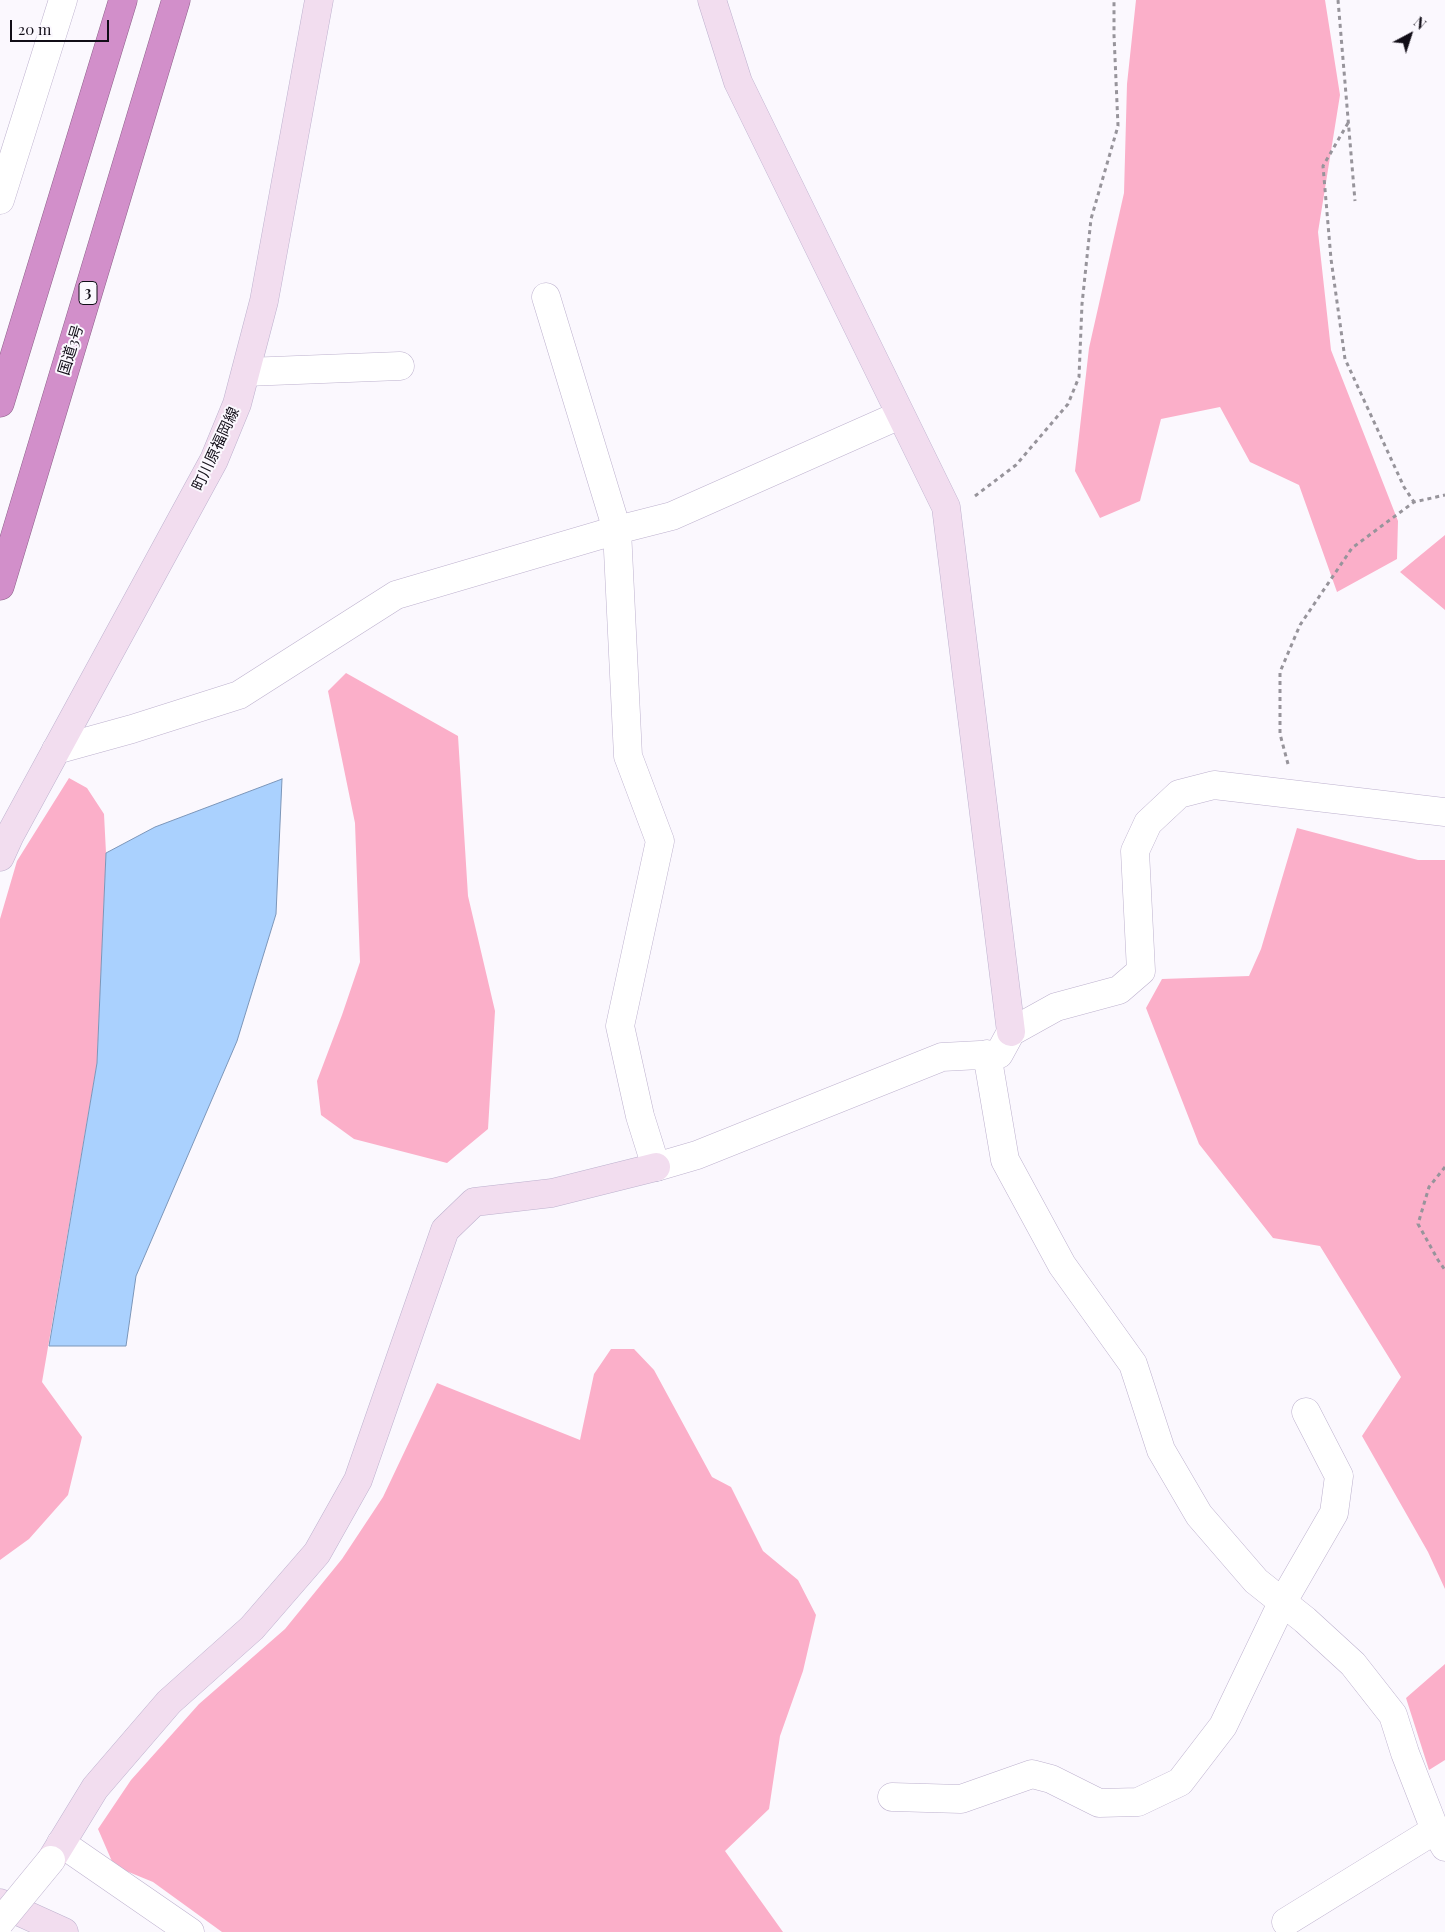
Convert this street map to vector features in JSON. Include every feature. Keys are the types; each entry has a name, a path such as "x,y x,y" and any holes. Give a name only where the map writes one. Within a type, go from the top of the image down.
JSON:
{"highway":[{"path":"0,403 123,0"},
{"name":"国道3号","path":"0,586 176,0"}],"street":[{"path":"0,200 64,0"},
{"name":"町川原福岡線","path":"0,857 10,835 214,460 237,404 264,301 319,0"},
{"path":"712,0 738,82 946,507 1011,1032"},
{"path":"546,297 617,530 628,756 660,841 620,1026 640,1116 656,1167"},
{"path":"246,372 400,366"},
{"path":"56,750 132,729 239,695 396,595 617,530 672,516 900,415"},
{"path":"0,1922 56,1851 95,1788 169,1702 252,1628 317,1553 358,1480 445,1230 474,1202 552,1193 697,1155 942,1057 999,1054 1011,1032 1056,1007 1119,990 1141,971 1135,852 1148,823 1179,794 1214,786 1445,812"},
{"path":"987,1054 1006,1160 1062,1265 1133,1364 1161,1450 1198,1515 1256,1581 1305,1620 1353,1664 1393,1716 1405,1752 1440,1838 1286,1922"},
{"path":"892,1797 961,1798 1032,1774 1051,1779 1099,1803 1138,1802 1180,1782 1223,1726 1282,1602 1334,1513 1339,1476 1306,1412"},
{"path":"56,1851 190,1932"},
{"path":"0,1903 64,1932"}],"path":[{"path":"946,507 966,503 1016,465 1068,404 1079,376 1082,304 1091,219 1118,126 1114,0"},
{"path":"1338,0 1355,201"},
{"path":"1348,123 1323,166 1331,259 1345,359 1404,487 1414,502"},
{"path":"1296,796 1280,734 1280,672 1300,624 1352,548 1414,502 1445,495"},
{"path":"1445,1167 1429,1188 1418,1224 1445,1270"}],"shaded area":[{"path":"1136,0 1325,0 1340,95 1318,232 1331,350 1398,521 1397,559 1337,592 1299,485 1250,462 1220,407 1161,419 1140,501 1100,518 1075,471 1089,348 1124,193 1127,84"},
{"path":"1445,535 1445,610 1400,572"},
{"path":"346,673 458,736 468,896 495,1011 488,1129 447,1163 354,1139 321,1115 317,1081 360,962 355,823 328,691"},
{"path":"69,778 87,788 104,814 106,853 97,1063 42,1382 82,1437 68,1495 29,1539 0,1560 0,919 17,861"},
{"path":"1297,828 1418,860 1445,860 1445,1589 1428,1552 1362,1436 1401,1377 1320,1246 1273,1238 1199,1144 1146,1008 1162,979 1249,976 1261,949"},
{"path":"611,1349 634,1349 654,1370 712,1477 731,1487 763,1551 798,1580 816,1615 803,1671 780,1736 769,1809 725,1851 783,1932 222,1932 153,1882 114,1866 98,1829 131,1780 199,1704 285,1629 342,1559 383,1497 437,1383 580,1440 594,1374"},
{"path":"1445,1664 1445,1760 1429,1770 1406,1698"}],"water":[{"path":"282,779 276,914 237,1041 136,1276 126,1346 49,1346 97,1063 106,853 155,827"}]}
